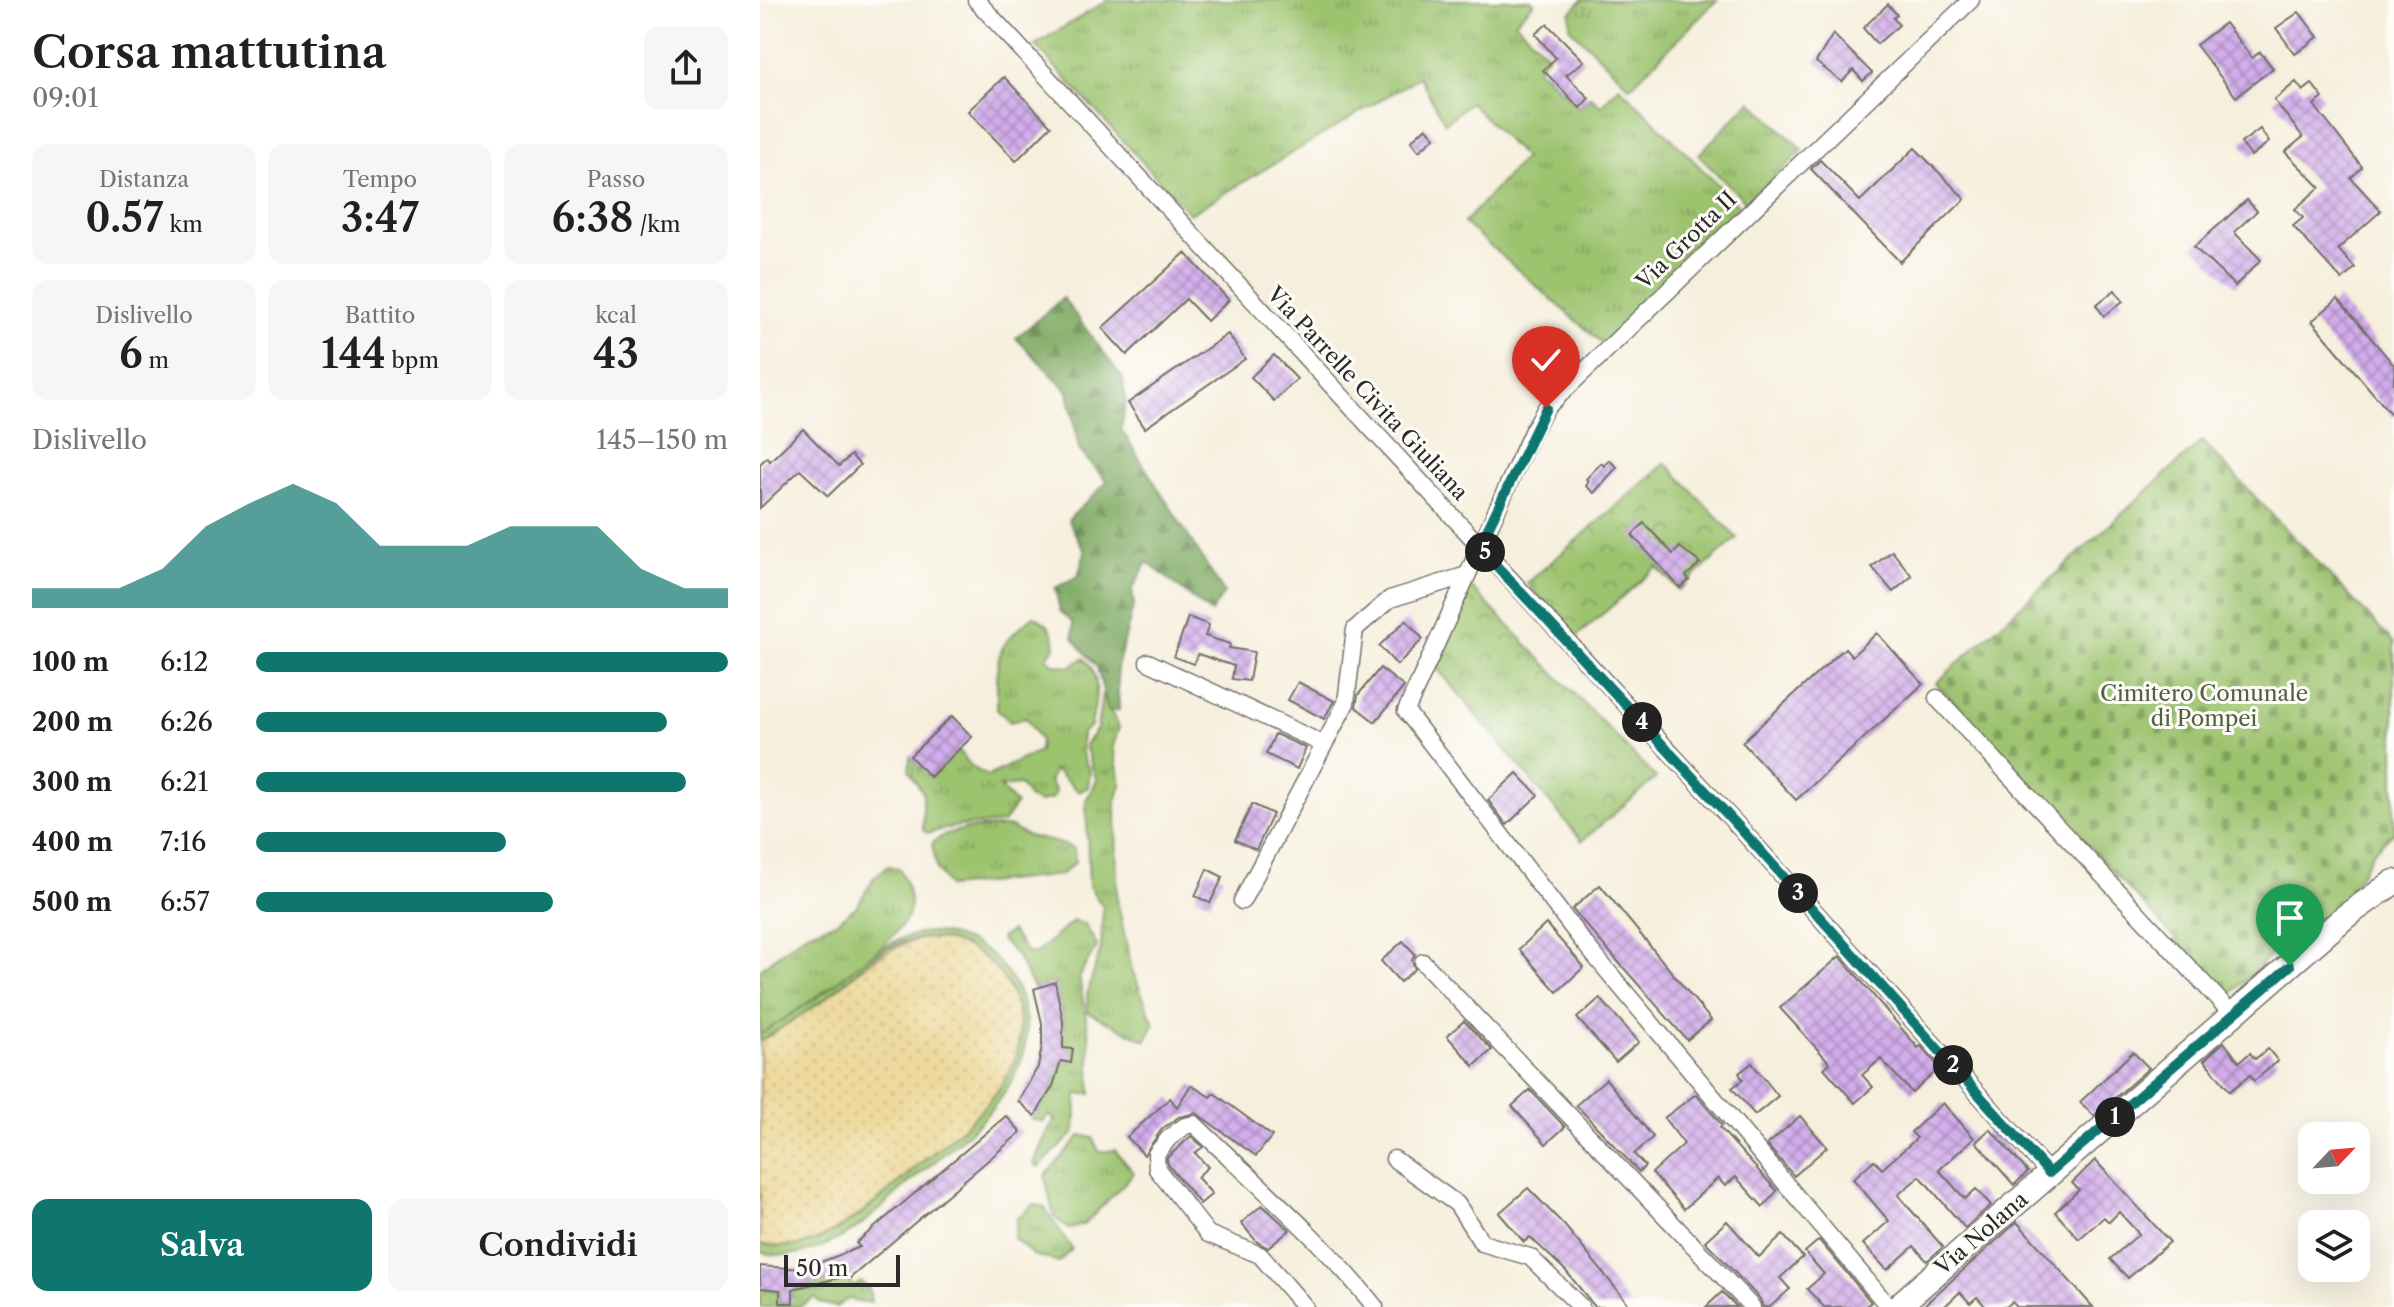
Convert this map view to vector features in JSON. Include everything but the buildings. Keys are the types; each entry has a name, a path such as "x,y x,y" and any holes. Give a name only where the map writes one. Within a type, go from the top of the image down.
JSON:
{"street":[{"name":"Via Parrelle Civita Giuliana","path":"976,0 1739,827 2049,1173"},
{"name":"Via Grotta II","path":"1899,1306 1584,943 1406,711 1479,547 1546,408 1971,0"},
{"path":"1242,901 1346,703 1355,629 1390,599 1467,575"},
{"path":"1148,662 1323,744"},
{"path":"1937,698 2234,1016"},
{"name":"Via Nolana","path":"1899,1306 2346,916 2394,882"},
{"path":"1423,962 1752,1307"},
{"path":"1305,1307 1260,1255 1208,1234 1157,1169 1156,1154 1185,1126 1194,1124 1272,1195 1335,1257 1375,1307"},
{"path":"1394,1159 1457,1204 1482,1243 1530,1257 1581,1307"}],"green space":[{"path":"1108,0 1531,0 1534,3 1515,22 1548,55 1537,68 1580,108 1590,96 1601,106 1619,86 1741,208 1603,344 1464,223 1524,158 1470,102 1445,123 1419,77 1190,214 1035,45"},
{"path":"1582,0 1717,0 1630,87 1570,28 1570,13"},
{"path":"1751,101 1803,150 1747,203 1698,155"},
{"path":"1063,298 1123,379 1126,402 1121,429 1224,593 1211,613 1147,562 1132,590 1134,604 1117,668 1119,710 1108,711 1097,667 1073,638 1073,623 1060,611 1055,588 1078,576 1085,552 1068,520 1107,482 1079,450 1068,391 1016,338"},
{"name":"Cimitero Comunale di Pompei","path":"2202,441 2394,643 2394,832 2374,851 2343,904 2325,919 2302,924 2229,996 1936,683"},
{"path":"1666,463 1737,538 1679,590 1657,567 1576,637 1527,583"},
{"path":"1468,584 1656,778 1582,841 1432,662"},
{"path":"1034,616 1052,631 1055,647 1047,657 1053,664 1069,667 1084,658 1094,673 1096,690 1091,726 1082,733 1081,743 1083,757 1090,770 1088,787 1079,792 1055,770 1049,781 1056,792 1053,798 1039,803 1029,798 1020,785 1000,787 1016,804 1003,823 958,826 928,833 923,830 923,793 909,770 910,756 931,777 958,750 972,767 988,776 1039,751 1040,740 1026,718 1010,722 997,709 999,656 1010,637"},
{"path":"1102,695 1119,727 1113,746 1121,785 1116,801 1117,900 1132,970 1154,1024 1146,1041 1088,1012 1087,994 1101,948 1103,907 1089,886 1086,800 1097,781 1085,745 1097,729"},
{"path":"1011,827 1028,836 1074,849 1075,862 1061,875 949,887 937,869 932,844 948,833"},
{"path":"888,866 899,868 910,897 910,909 900,928 842,979 760,1035 760,969 805,934 836,922 857,906 875,876"},
{"path":"1073,921 1085,924 1097,946 1079,977 1089,1036 1091,1094 1077,1094 1075,1132 1039,1167 1034,1164 1055,1120 1049,1115 1043,1122 1032,1119 1053,1086 1061,1061 1071,1063 1073,1050 1063,1048 1063,1021 1055,983 1034,989 1016,955 1000,939 1011,931 1027,953 1036,953"},
{"path":"927,932 963,939 984,950 1001,966 1015,986 1023,1007 1026,1030 1020,1063 1011,1082 970,1131 850,1232 802,1253 781,1255 760,1252 760,1244 783,1247 827,1235 868,1209 979,1112 1010,1071 1018,1048 1020,1023 1006,982 981,955 955,942 934,938 903,942 884,951 826,998 760,1041 760,1035 822,994 882,948"},
{"path":"1081,1135 1093,1138 1099,1152 1115,1150 1134,1173 1085,1224 1069,1229 1054,1217 1045,1176"},
{"path":"1034,1204 1044,1207 1072,1249 1059,1262 1033,1255 1014,1238 1017,1218"},
{"path":"837,1279 849,1280 853,1287 861,1282 869,1288 871,1302 857,1302 849,1298 836,1307 820,1303 815,1297 799,1307 760,1307 760,1288 780,1290 780,1303 792,1303 793,1289"}],"sand":[{"path":"927,938 950,941 970,949 988,961 1004,979 1011,991 1018,1017 1018,1044 1011,1071 971,1121 857,1216 814,1241 780,1247 760,1244 760,1041 819,1003 885,953 911,941"}],"route":[{"path":"1546,408 1479,547 1739,827 2049,1173 2290,966"}]}
